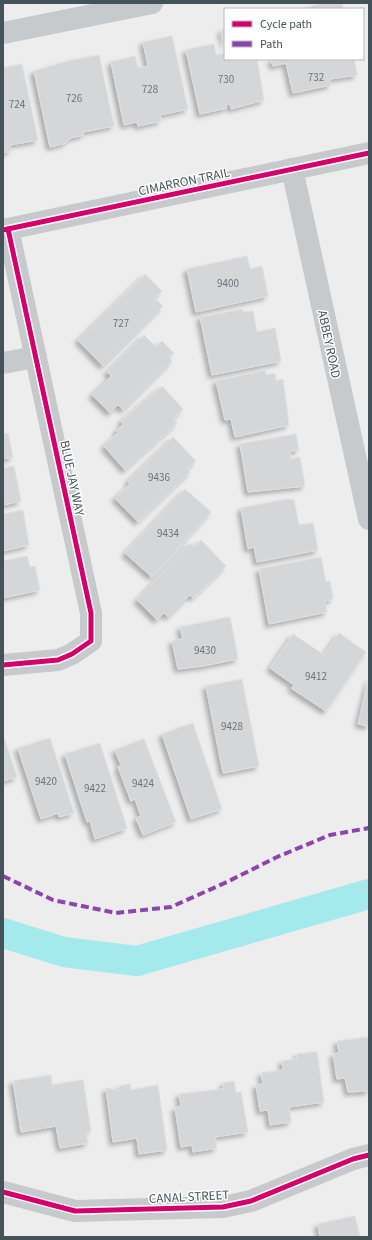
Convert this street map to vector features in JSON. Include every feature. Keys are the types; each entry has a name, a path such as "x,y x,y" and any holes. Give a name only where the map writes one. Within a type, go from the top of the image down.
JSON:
{"street":[{"path":"3,33 152,3"},
{"name":"CIMARRON TRAIL","path":"6,229 369,153"},
{"name":"ABBEY ROAD","path":"292,169 369,519"},
{"name":"BLUE JAY WAY","path":"3,665 58,660 72,654 91,641 91,613 36,357 6,229"},
{"path":"3,363 36,357"},
{"name":"CANAL STREET","path":"3,1192 76,1211 223,1207 251,1201 353,1159 369,1155"}],"building":[{"path":"326,3 342,3 343,8 312,8 311,6"},
{"path":"224,29 224,42 221,30"},
{"path":"172,36 188,109 160,115 161,121 138,126 137,122 124,125 111,62 135,56 138,68 148,66 143,42"},
{"path":"214,44 216,55 224,53 224,60 257,60 264,100 231,109 230,104 226,105 227,108 200,114 186,50"},
{"path":"99,55 114,126 83,132 84,135 70,138 66,143 50,147 34,71 72,60"},
{"path":"271,60 354,60 357,75 330,79 331,85 293,93 286,63 273,66"},
{"path":"22,64 38,140 10,145 11,151 3,153 3,68"},
{"path":"247,256 250,269 262,266 268,296 196,312 187,269"},
{"path":"145,274 162,291 154,298 163,306 103,366 78,340"},
{"path":"243,309 243,312 253,311 257,332 275,328 281,361 212,375 200,317"},
{"path":"144,335 156,347 162,341 174,353 169,357 172,361 123,410 118,405 110,413 92,395 111,376 107,372"},
{"path":"265,370 266,375 275,373 276,381 283,379 289,425 235,437 231,419 225,420 216,381"},
{"path":"162,386 183,409 173,418 177,423 125,470 104,446 118,433 116,431 123,424 121,421"},
{"path":"8,433 13,457 3,459 3,434"},
{"path":"296,434 299,450 290,451 291,459 300,457 305,486 248,492 240,444"},
{"path":"173,437 196,461 187,469 190,472 138,522 115,498 130,484 128,481"},
{"path":"14,466 21,501 3,505 3,468"},
{"path":"185,489 211,512 152,577 125,553"},
{"path":"288,499 294,500 299,525 313,523 318,550 257,562 254,547 248,549 241,508"},
{"path":"23,510 29,545 3,551 3,514"},
{"path":"201,540 226,566 193,598 190,595 168,617 164,613 157,620 137,600 190,543 195,547"},
{"path":"27,556 30,567 35,566 40,590 3,598 3,561"},
{"path":"321,557 326,582 330,581 333,599 325,601 327,612 269,624 259,569"},
{"path":"230,617 238,659 178,669 172,641 183,639 180,627"},
{"path":"339,633 366,652 326,711 291,688 294,685 270,668 293,634 324,655"},
{"path":"369,678 369,726 358,724"},
{"path":"242,679 259,766 223,773 206,686"},
{"path":"193,723 222,809 191,819 162,734"},
{"path":"3,735 17,777 3,781"},
{"path":"50,738 74,813 59,817 58,813 41,819 18,748"},
{"path":"144,739 176,822 143,835 136,818 141,816 135,799 131,801 118,767 121,765 115,750"},
{"path":"100,743 127,828 95,839 90,821 87,822 65,754"},
{"path":"369,1037 369,1091 348,1092 345,1078 337,1079 333,1054 339,1053 337,1041"},
{"path":"317,1052 324,1102 289,1107 291,1122 270,1125 268,1110 260,1111 256,1085 263,1084 261,1073 283,1070 282,1061 297,1059 297,1054"},
{"path":"51,1075 52,1085 83,1080 91,1131 86,1132 88,1143 60,1148 56,1126 21,1132 13,1081"},
{"path":"234,1081 236,1093 241,1092 248,1132 215,1137 217,1148 193,1152 192,1145 181,1147 175,1108 181,1106 179,1094 224,1089 223,1083"},
{"path":"130,1084 131,1090 158,1085 167,1150 139,1154 137,1138 113,1142 106,1088 120,1090 119,1086"},
{"path":"355,1216 360,1237 320,1237 318,1224"}],"waterway":[{"path":"3,933 64,952 137,961 369,894"}],"marked path":[{"path":"3,876 53,900 116,913 171,907 227,882 277,857 330,835 369,828"}],"cycle path":[{"path":"3,230 369,153"},
{"path":"3,665 58,660 72,654 91,641 91,613 8,229"},
{"path":"3,1192 75,1211 223,1207 251,1201 353,1159 369,1155"}]}
